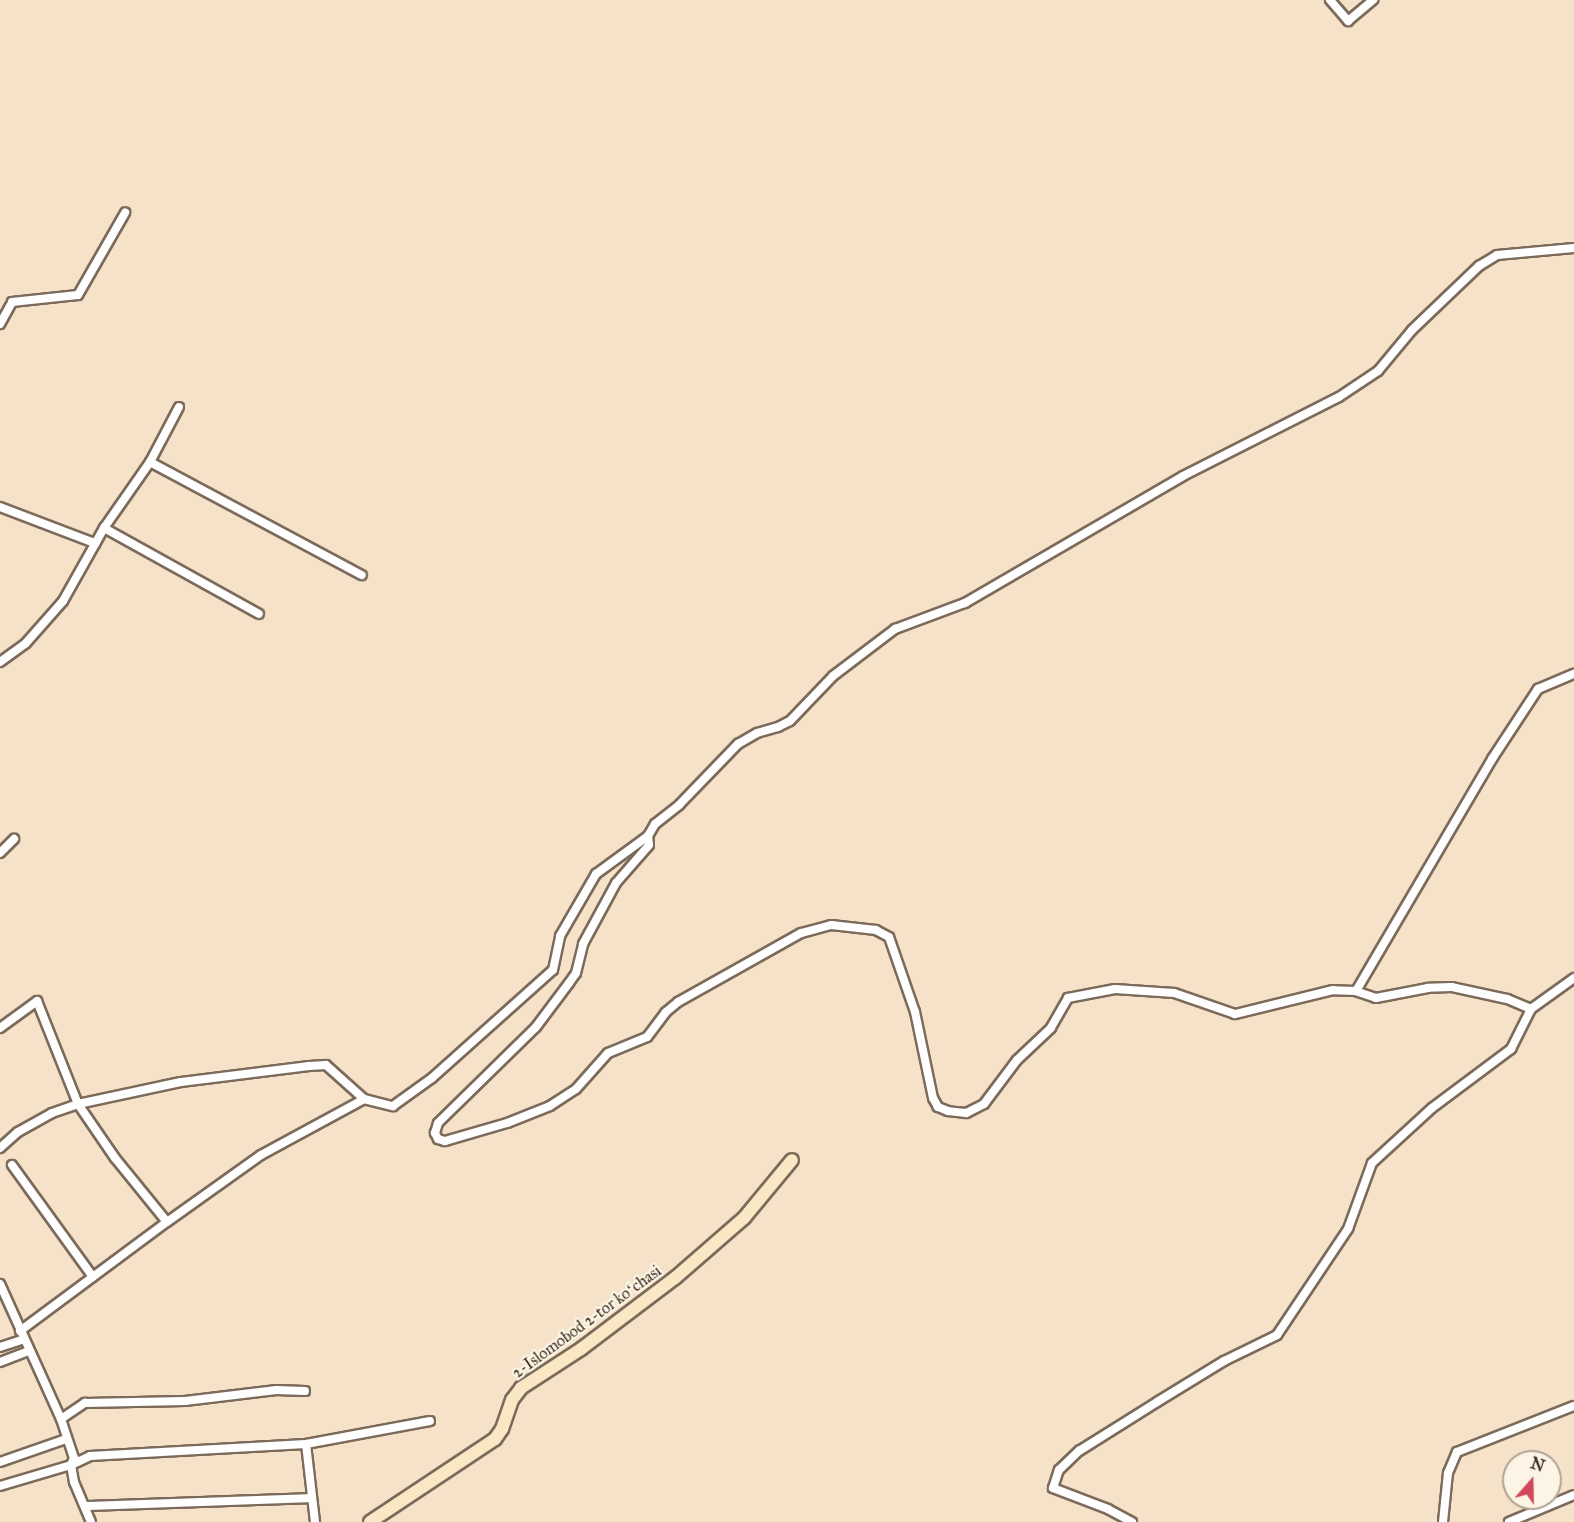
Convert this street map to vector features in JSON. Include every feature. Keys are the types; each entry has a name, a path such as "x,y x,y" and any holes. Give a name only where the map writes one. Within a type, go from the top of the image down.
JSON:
{"street":[{"path":"1330,0 1348,21 1373,0"},
{"path":"0,324 12,302 78,295 125,213"},
{"path":"0,1148 18,1132 43,1118 78,1104 186,1081 326,1065 364,1099 393,1106 432,1078 553,970 560,936 596,874 648,836 655,824 679,805 738,744 757,733 778,728 790,721 833,676 888,634 922,617 965,603 1183,476 1339,397 1378,370 1412,330 1479,266 1497,255 1574,249"},
{"path":"0,662 26,643 63,601 104,528 150,462 179,407"},
{"path":"150,462 362,575"},
{"path":"0,507 95,543"},
{"path":"104,528 259,614"},
{"path":"1356,992 1492,759 1538,689 1574,674"},
{"path":"648,836 648,845 616,884 589,934 569,983 536,1027 438,1123 435,1133 438,1139 445,1142 507,1124 550,1106 576,1089 608,1053 647,1036 666,1012 678,1002 816,927 831,925 876,930 889,937 915,1012 933,1098 938,1107 948,1111 966,1113 984,1104 1017,1060 1052,1028 1068,998 1115,989 1174,993 1235,1014 1333,990 1356,992 1376,998 1428,988 1452,987 1507,999 1532,1009"},
{"path":"0,853 14,839"},
{"path":"1132,1522 1108,1509 1053,1488 1059,1470 1079,1451 1157,1402 1224,1361 1277,1335 1348,1229 1372,1163 1432,1108 1511,1048 1532,1009 1574,978"},
{"path":"0,1028 38,1001 78,1104 115,1158 167,1222"},
{"path":"0,1347 22,1335 93,1277 261,1155 364,1099"},
{"name":"2-Islomobod 2-tor koʻchasi","path":"370,1522 495,1439 502,1429 512,1400 521,1388 581,1349 675,1278 744,1218 792,1160"},
{"path":"12,1165 93,1277"},
{"path":"0,1284 61,1419 74,1458 70,1465 74,1482 91,1522"},
{"path":"0,1362 29,1352"},
{"path":"61,1419 85,1403 161,1402 276,1390 305,1391"},
{"path":"1443,1522 1448,1473 1457,1452 1574,1406"},
{"path":"0,1486 70,1465 90,1456 306,1444 430,1421"},
{"path":"0,1462 66,1439"},
{"path":"306,1444 310,1498 315,1522"},
{"path":"1509,1522 1574,1495"},
{"path":"85,1506 310,1498"}]}
